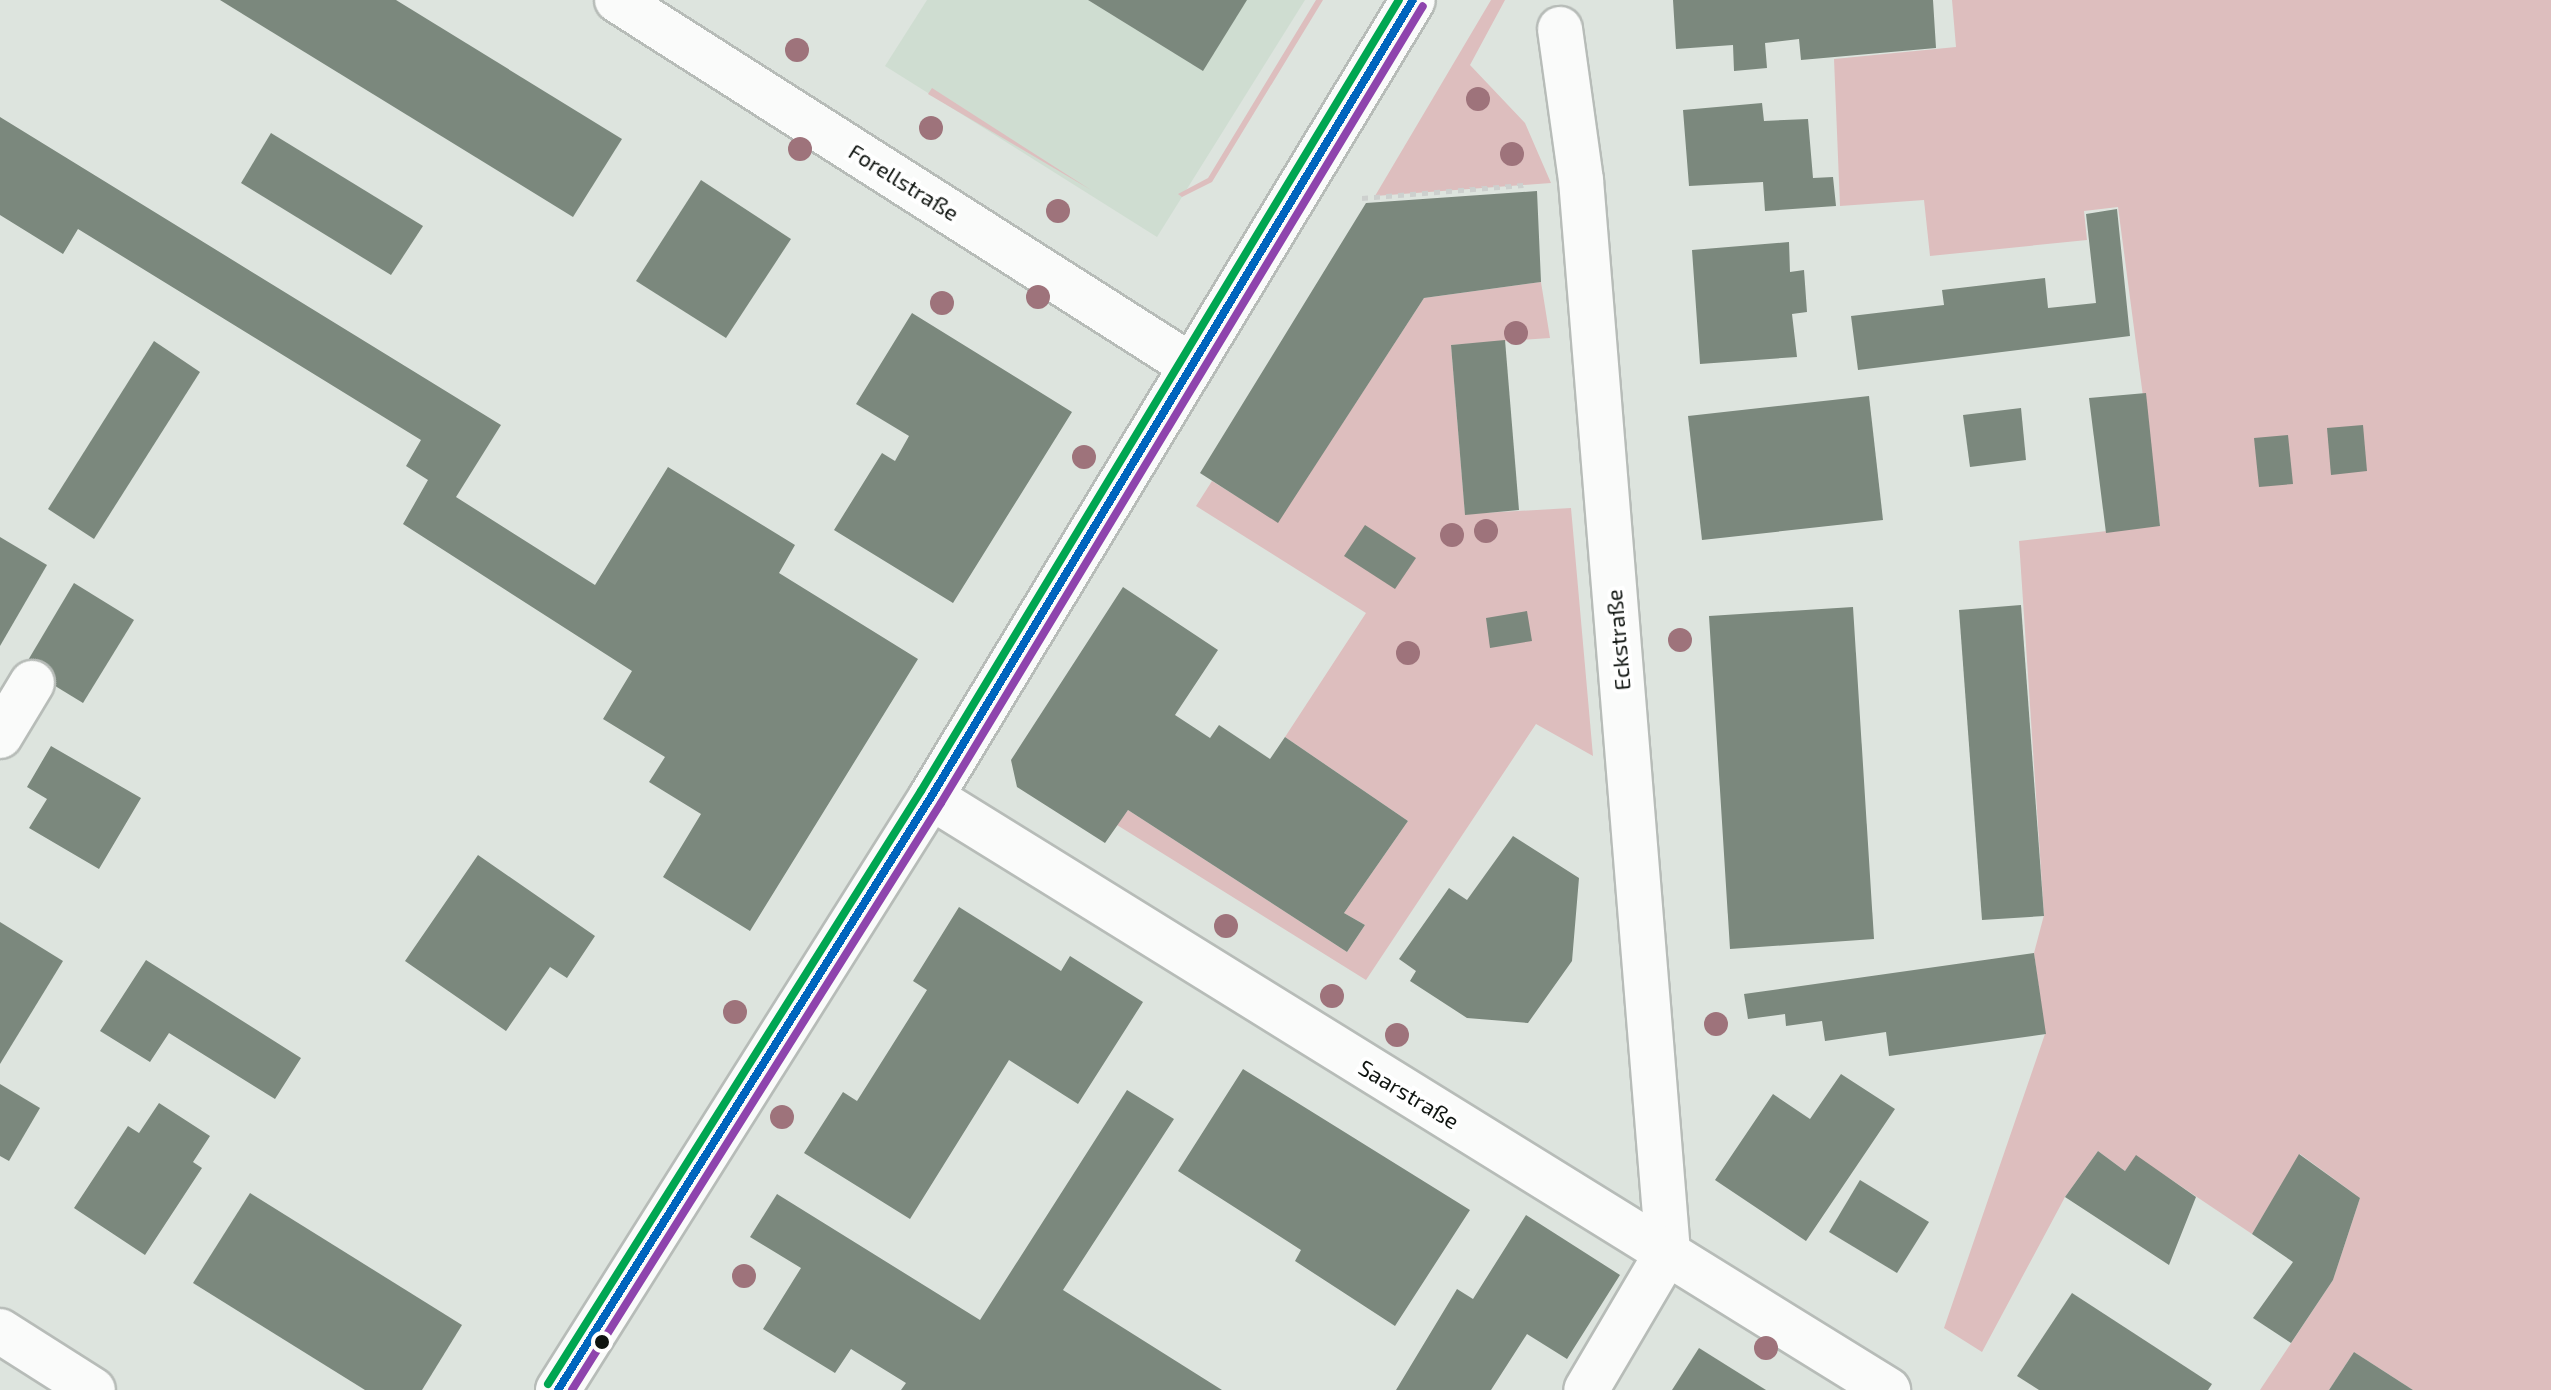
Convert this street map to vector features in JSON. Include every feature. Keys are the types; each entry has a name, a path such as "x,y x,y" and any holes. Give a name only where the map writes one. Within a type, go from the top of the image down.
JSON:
{"street":[{"name":"Forellstraße","path":"617,0 1190,365"},
{"path":"558,1390 931,797 1413,0"},
{"name":"Eckstraße","path":"1560,29 1581,180 1668,1251"},
{"path":"0,736 32,683"},
{"name":"Saarstraße","path":"931,797 1888,1390"},
{"path":"1586,1390 1668,1251"},
{"path":"0,1331 93,1390"}],"path":[{"path":"1289,204 1581,180"}],"shaded area":[{"path":"927,0 1305,0 1157,237 885,66"},
{"path":"1316,0 1323,0 1212,182 1182,197 1178,194 1208,178"},
{"path":"1491,0 1505,0 1470,65 1525,123 1551,183 1375,196"},
{"path":"1952,0 2551,0 2551,1390 2413,1390 2354,1352 2329,1390 2260,1390 2333,1280 2360,1198 2300,1154 2252,1234 2136,1156 2125,1171 2098,1151 2065,1197 1982,1352 1944,1328 2045,1034 2034,953 2044,915 2019,541 2160,525 2118,207 2084,211 2087,240 1930,256 1924,200 1840,206 1834,59 1956,47"},
{"path":"932,88 1091,190 928,94"},
{"path":"1541,282 1550,338 1451,345 1465,514 1571,508 1593,756 1536,724 1366,980 1117,825 1128,810 1347,952 1365,925 1344,913 1408,821 1285,737 1366,613 1196,506 1212,481 1278,522 1424,298"}],"building":[{"path":"220,0 396,0 622,139 573,217"},
{"path":"1088,0 1247,0 1203,71"},
{"path":"1673,0 1933,0 1936,48 1801,60 1799,39 1765,43 1767,68 1734,71 1733,45 1676,49"},
{"path":"1762,103 1764,121 1808,119 1813,178 1833,177 1836,206 1765,211 1763,182 1689,186 1683,110"},
{"path":"0,117 501,425 456,497 595,585 668,467 795,545 779,573 918,659 750,931 663,877 701,814 649,782 665,757 603,719 632,671 403,524 428,480 406,466 421,440 78,229 63,254 0,215"},
{"path":"271,133 423,226 391,275 241,183"},
{"path":"701,180 791,239 726,338 636,281"},
{"path":"1537,191 1541,282 1424,298 1278,523 1200,473 1366,203"},
{"path":"2117,209 2130,336 1858,370 1851,316 1944,305 1942,290 2045,278 2048,308 2096,303 2086,214"},
{"path":"1789,242 1790,272 1804,270 1807,312 1792,314 1797,357 1700,364 1692,250"},
{"path":"912,313 1072,412 953,603 834,530 882,453 895,461 909,436 856,404"},
{"path":"1505,340 1519,510 1465,515 1451,345"},
{"path":"154,341 200,372 94,539 48,509"},
{"path":"2146,393 2160,526 2106,533 2089,398"},
{"path":"1869,396 1883,520 1702,540 1688,416"},
{"path":"2021,408 2026,460 1970,467 1963,415"},
{"path":"2363,425 2367,471 2331,475 2327,428"},
{"path":"2288,435 2293,484 2259,487 2254,438"},
{"path":"1365,525 1416,558 1395,589 1344,556"},
{"path":"0,537 47,565 0,646"},
{"path":"74,583 134,620 83,703 24,667"},
{"path":"1123,587 1218,650 1175,715 1210,738 1219,725 1270,759 1285,737 1408,821 1344,913 1365,925 1347,952 1128,810 1105,843 1017,787 1011,760"},
{"path":"2021,605 2044,916 1982,920 1959,610"},
{"path":"1853,607 1874,939 1730,949 1709,616"},
{"path":"1527,611 1532,641 1490,648 1486,618"},
{"path":"51,746 141,798 99,869 29,828 47,799 27,787"},
{"path":"1513,836 1579,878 1572,961 1528,1023 1467,1018 1410,981 1416,971 1399,959 1449,888 1467,900"},
{"path":"478,855 595,936 567,978 550,967 506,1031 405,961"},
{"path":"959,907 1061,971 1070,956 1143,1002 1078,1104 1009,1060 910,1219 804,1153 843,1092 857,1101 927,990 913,981"},
{"path":"0,922 63,961 0,1064"},
{"path":"2034,953 2046,1034 1889,1056 1886,1032 1825,1041 1822,1021 1786,1026 1785,1014 1748,1019 1744,994"},
{"path":"146,960 301,1058 275,1099 169,1033 150,1062 100,1031"},
{"path":"1243,1069 1470,1210 1395,1326 1295,1261 1301,1250 1178,1171"},
{"path":"1841,1074 1895,1109 1806,1241 1715,1180 1773,1094 1810,1119"},
{"path":"0,1084 40,1108 9,1161 0,1156"},
{"path":"1127,1090 1174,1119 1063,1290 1222,1390 901,1390 906,1383 851,1349 835,1373 763,1329 801,1268 750,1237 777,1194 980,1320"},
{"path":"159,1103 210,1136 193,1162 202,1168 145,1255 74,1208 128,1126 139,1133"},
{"path":"2098,1151 2125,1171 2136,1155 2196,1197 2169,1265 2065,1197"},
{"path":"2299,1154 2360,1198 2333,1280 2291,1343 2253,1318 2293,1262 2252,1234"},
{"path":"1860,1180 1929,1222 1897,1273 1829,1232"},
{"path":"250,1193 462,1325 422,1390 365,1390 193,1283"},
{"path":"1526,1215 1620,1275 1567,1359 1527,1334 1491,1390 1396,1390 1457,1289 1473,1299"},
{"path":"2072,1293 2212,1384 2208,1390 2039,1390 2017,1376"},
{"path":"1699,1348 1766,1390 1672,1390"},
{"path":"2354,1352 2413,1390 2329,1390"}],"transit line":[{"path":"548,1384 921,791 1399,0"},
{"path":"558,1390 931,797 1413,0"},
{"path":"572,1390 941,803 1423,6"}]}
